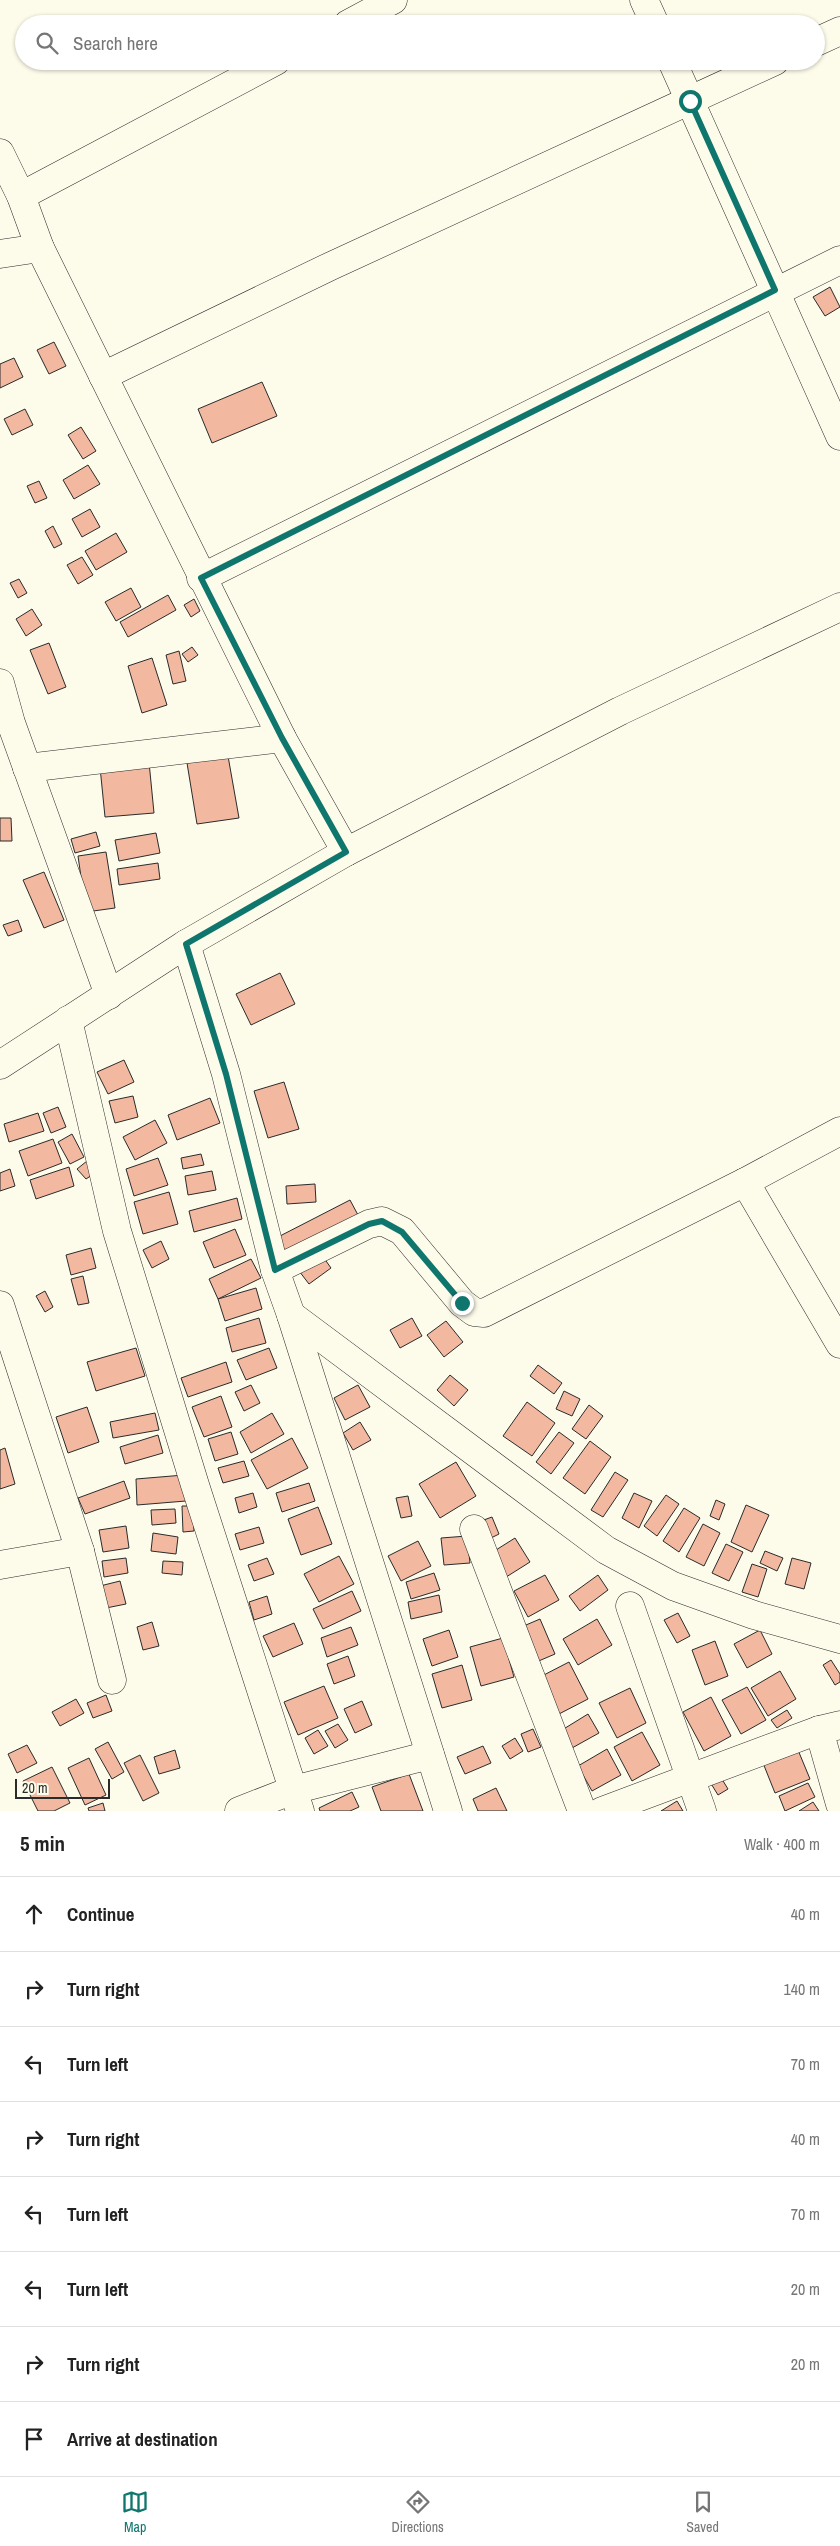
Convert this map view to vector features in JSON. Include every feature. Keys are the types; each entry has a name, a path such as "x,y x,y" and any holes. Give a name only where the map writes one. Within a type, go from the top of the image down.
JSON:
{"street":[{"path":"365,15 393,0"},
{"path":"644,0 650,15"},
{"path":"825,38 840,31"},
{"path":"20,196 259,70"},
{"path":"676,70 840,436"},
{"path":"103,376 331,266 756,70"},
{"path":"0,153 20,196 40,248 201,578 282,738 346,852"},
{"path":"0,254 40,248"},
{"path":"201,578 775,290 840,260"},
{"path":"0,1065 186,944 346,852 620,711 840,607"},
{"path":"0,683 6,724 27,768 110,995"},
{"path":"27,768 282,738"},
{"path":"186,944 226,1074 275,1270 291,1315 448,1811"},
{"path":"68,1020 117,1232 198,1495 297,1800"},
{"path":"275,1270 369,1224 382,1221 402,1232 462,1303 474,1312 484,1313 745,1182 840,1131"},
{"path":"745,1182 840,1344"},
{"path":"0,1306 80,1552 112,1680"},
{"path":"291,1315 606,1550 673,1586 754,1615 840,1639"},
{"path":"474,1529 582,1811"},
{"path":"0,1565 80,1552"},
{"path":"630,1606 692,1777 702,1811"},
{"path":"602,1811 830,1727 840,1804"},
{"path":"239,1811 297,1800 430,1755"}],"building":[{"path":"830,287 840,307 825,316 813,297"},
{"path":"54,342 66,366 49,374 37,350"},
{"path":"14,358 23,377 0,388 0,364"},
{"path":"262,382 277,416 212,443 198,409"},
{"path":"25,409 33,425 12,435 4,419"},
{"path":"81,427 96,451 83,459 68,435"},
{"path":"88,465 100,484 74,499 63,480"},
{"path":"39,481 47,498 35,503 27,486"},
{"path":"90,509 100,527 82,537 72,519"},
{"path":"53,526 62,544 54,548 45,531"},
{"path":"116,533 127,552 96,570 85,551"},
{"path":"82,557 93,575 78,584 67,565"},
{"path":"19,579 27,593 18,598 10,583"},
{"path":"131,588 141,607 116,621 105,602"},
{"path":"168,595 176,610 128,637 120,622"},
{"path":"194,599 200,611 191,617 184,605"},
{"path":"32,609 42,625 26,636 16,619"},
{"path":"49,643 66,687 48,694 30,650"},
{"path":"192,647 198,655 188,662 182,654"},
{"path":"179,651 186,681 173,684 166,655"},
{"path":"152,658 167,705 142,713 128,666"},
{"path":"228,756 239,818 197,824 187,763"},
{"path":"149,762 154,813 105,817 100,767"},
{"path":"0,818 11,818 12,841 0,841"},
{"path":"96,832 100,846 75,853 71,839"},
{"path":"156,833 160,853 119,861 115,840"},
{"path":"106,852 115,908 86,912 78,856"},
{"path":"158,863 160,879 119,885 117,869"},
{"path":"44,872 64,920 44,928 23,880"},
{"path":"18,920 22,931 8,936 3,925"},
{"path":"280,973 295,1004 251,1025 236,994"},
{"path":"124,1060 134,1082 108,1094 97,1072"},
{"path":"284,1082 299,1129 268,1138 254,1091"},
{"path":"133,1096 138,1117 115,1123 109,1101"},
{"path":"210,1098 220,1123 177,1140 168,1115"},
{"path":"58,1107 66,1127 51,1133 43,1113"},
{"path":"38,1113 44,1131 9,1142 4,1124"},
{"path":"155,1120 167,1143 135,1160 123,1137"},
{"path":"72,1134 84,1157 70,1164 58,1142"},
{"path":"53,1139 62,1163 28,1176 19,1151"},
{"path":"201,1154 204,1165 183,1169 181,1158"},
{"path":"158,1158 168,1185 134,1196 126,1169"},
{"path":"87,1161 95,1173 86,1179 77,1169"},
{"path":"69,1167 74,1186 36,1199 30,1180"},
{"path":"10,1169 15,1186 0,1191 0,1173"},
{"path":"212,1171 216,1190 188,1195 185,1176"},
{"path":"315,1184 316,1202 287,1204 286,1186"},
{"path":"169,1192 178,1224 143,1234 134,1202"},
{"path":"237,1198 242,1219 194,1232 189,1211"},
{"path":"350,1200 358,1215 285,1251 278,1237"},
{"path":"235,1229 246,1255 214,1268 203,1242"},
{"path":"161,1241 169,1259 152,1268 143,1250"},
{"path":"91,1248 96,1268 71,1275 66,1255"},
{"path":"319,1251 331,1268 309,1284 296,1267"},
{"path":"251,1259 261,1278 218,1299 209,1279"},
{"path":"83,1276 89,1303 78,1305 71,1279"},
{"path":"256,1288 262,1309 225,1321 218,1299"},
{"path":"45,1291 53,1307 45,1312 36,1296"},
{"path":"259,1318 266,1343 232,1352 226,1328"},
{"path":"412,1318 422,1336 400,1348 390,1330"},
{"path":"446,1321 463,1342 444,1357 427,1335"},
{"path":"136,1348 145,1376 96,1391 87,1362"},
{"path":"269,1348 277,1368 246,1380 237,1360"},
{"path":"226,1362 232,1382 188,1397 181,1378"},
{"path":"538,1365 562,1383 554,1394 530,1376"},
{"path":"450,1375 468,1390 454,1406 437,1390"},
{"path":"251,1385 260,1403 244,1411 235,1392"},
{"path":"358,1385 370,1407 345,1420 334,1398"},
{"path":"564,1391 580,1399 572,1416 556,1409"},
{"path":"221,1396 232,1427 204,1437 192,1407"},
{"path":"527,1402 555,1423 532,1456 503,1436"},
{"path":"589,1405 603,1416 586,1439 572,1429"},
{"path":"87,1407 99,1442 68,1453 56,1417"},
{"path":"155,1413 159,1430 113,1438 110,1422"},
{"path":"272,1413 284,1434 251,1453 240,1432"},
{"path":"360,1422 371,1440 353,1450 343,1433"},
{"path":"231,1432 238,1454 215,1461 208,1439"},
{"path":"559,1432 574,1443 551,1474 536,1462"},
{"path":"158,1435 163,1453 125,1464 120,1447"},
{"path":"292,1438 308,1468 267,1489 251,1460"},
{"path":"590,1441 611,1457 585,1494 563,1478"},
{"path":"5,1448 15,1484 0,1489 0,1450"},
{"path":"244,1461 249,1476 223,1483 218,1468"},
{"path":"456,1462 476,1496 440,1518 419,1484"},
{"path":"615,1472 628,1480 603,1517 591,1510"},
{"path":"184,1475 186,1501 137,1505 136,1479"},
{"path":"124,1481 130,1498 85,1514 78,1498"},
{"path":"309,1483 315,1501 282,1512 276,1493"},
{"path":"253,1493 257,1507 239,1513 235,1498"},
{"path":"634,1493 652,1501 639,1528 622,1518"},
{"path":"666,1495 679,1504 657,1536 644,1526"},
{"path":"408,1496 412,1516 401,1518 396,1498"},
{"path":"716,1500 725,1504 719,1520 710,1516"},
{"path":"746,1505 769,1515 752,1552 731,1542"},
{"path":"182,1506 193,1506 194,1531 183,1532"},
{"path":"318,1507 332,1544 301,1555 288,1519"},
{"path":"684,1508 700,1518 679,1552 663,1541"},
{"path":"175,1509 176,1523 152,1525 151,1510"},
{"path":"492,1517 499,1534 489,1539 481,1521"},
{"path":"703,1524 720,1533 704,1566 686,1557"},
{"path":"126,1526 129,1548 103,1552 99,1530"},
{"path":"259,1527 264,1543 240,1550 235,1534"},
{"path":"153,1533 178,1537 176,1554 151,1551"},
{"path":"467,1536 470,1563 444,1565 441,1538"},
{"path":"515,1538 530,1562 503,1579 488,1555"},
{"path":"418,1541 431,1566 401,1581 388,1556"},
{"path":"726,1544 743,1552 729,1581 712,1573"},
{"path":"765,1551 783,1558 777,1571 760,1563"},
{"path":"339,1556 354,1584 319,1602 304,1574"},
{"path":"126,1558 128,1573 104,1577 102,1561"},
{"path":"267,1558 274,1574 254,1581 248,1565"},
{"path":"792,1558 811,1563 804,1589 785,1584"},
{"path":"163,1561 183,1562 182,1575 162,1573"},
{"path":"752,1564 767,1569 758,1597 742,1592"},
{"path":"434,1573 440,1590 411,1599 406,1582"},
{"path":"545,1575 559,1600 528,1617 514,1591"},
{"path":"598,1575 608,1590 580,1611 569,1596"},
{"path":"120,1581 126,1604 106,1608 100,1586"},
{"path":"352,1591 361,1611 323,1629 313,1609"},
{"path":"439,1595 442,1612 411,1619 408,1602"},
{"path":"267,1596 272,1614 254,1620 249,1602"},
{"path":"678,1613 690,1636 677,1643 664,1620"},
{"path":"540,1619 555,1654 534,1663 519,1628"},
{"path":"597,1619 612,1645 578,1665 563,1639"},
{"path":"152,1622 159,1646 143,1650 137,1627"},
{"path":"294,1623 303,1644 273,1657 263,1636"},
{"path":"351,1627 358,1645 327,1657 321,1638"},
{"path":"449,1630 458,1657 432,1666 423,1639"},
{"path":"760,1630 772,1654 747,1668 734,1644"},
{"path":"503,1638 514,1677 481,1686 470,1647"},
{"path":"715,1641 728,1676 705,1685 692,1650"},
{"path":"348,1656 355,1676 334,1684 327,1664"},
{"path":"831,1660 840,1674 840,1682 835,1685 823,1665"},
{"path":"569,1662 588,1699 557,1715 538,1678"},
{"path":"462,1665 472,1700 442,1708 432,1674"},
{"path":"780,1671 796,1699 768,1716 751,1688"},
{"path":"324,1686 338,1718 298,1735 284,1702"},
{"path":"747,1687 766,1720 741,1734 722,1700"},
{"path":"630,1688 646,1723 617,1738 599,1703"},
{"path":"106,1695 112,1711 93,1718 87,1703"},
{"path":"711,1697 731,1736 704,1751 683,1712"},
{"path":"76,1699 84,1713 60,1726 52,1712"},
{"path":"362,1701 372,1725 355,1733 344,1709"},
{"path":"787,1710 792,1718 777,1728 771,1720"},
{"path":"588,1714 599,1733 572,1748 562,1730"},
{"path":"338,1724 348,1740 335,1748 325,1731"},
{"path":"533,1729 541,1747 528,1752 521,1734"},
{"path":"318,1730 328,1746 314,1754 305,1738"},
{"path":"642,1732 660,1765 632,1781 614,1747"},
{"path":"515,1738 523,1751 510,1759 502,1746"},
{"path":"108,1742 124,1772 112,1779 95,1749"},
{"path":"27,1745 37,1763 17,1773 8,1754"},
{"path":"483,1746 491,1763 465,1774 457,1757"},
{"path":"607,1749 621,1775 592,1791 578,1766"},
{"path":"175,1750 180,1768 159,1774 154,1757"},
{"path":"798,1750 810,1779 775,1793 763,1763"},
{"path":"140,1755 159,1793 143,1801 124,1763"},
{"path":"89,1758 106,1795 85,1805 68,1768"},
{"path":"52,1767 70,1803 54,1811 38,1811 23,1781"},
{"path":"409,1774 423,1811 381,1811 372,1787"},
{"path":"720,1776 728,1789 718,1795 710,1782"},
{"path":"808,1783 815,1797 785,1811 779,1796"},
{"path":"496,1788 507,1811 478,1811 473,1799"},
{"path":"352,1792 359,1807 350,1811 320,1811 319,1808"},
{"path":"677,1801 683,1811 661,1811"},
{"path":"813,1802 819,1811 799,1811"},
{"path":"103,1803 105,1811 89,1811 88,1808"}],"route":[{"path":"462,1303 402,1232 393,1225 382,1221 369,1224 275,1270 226,1074 186,944 346,852 282,738 201,578 775,290 690,101"}]}
